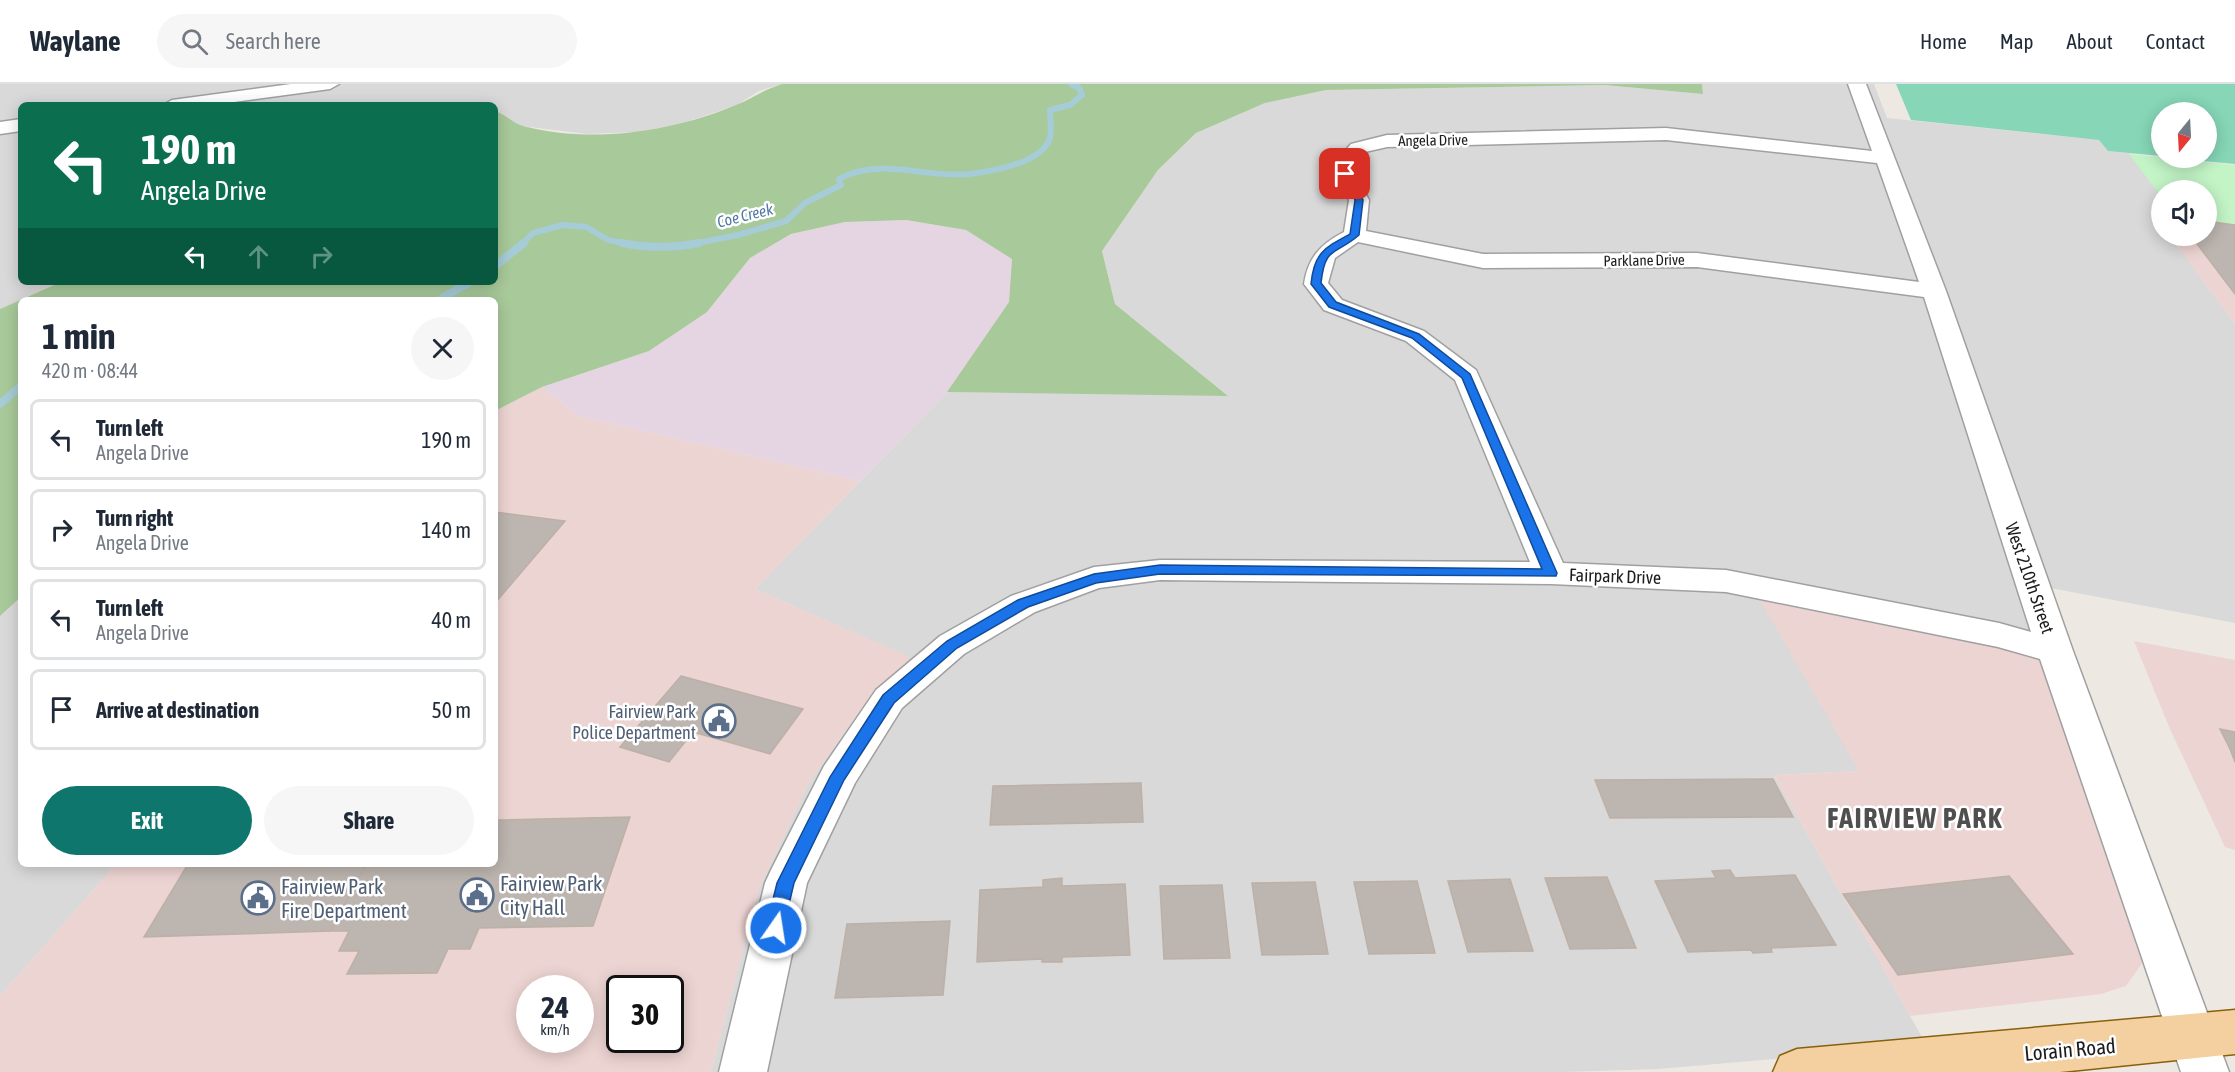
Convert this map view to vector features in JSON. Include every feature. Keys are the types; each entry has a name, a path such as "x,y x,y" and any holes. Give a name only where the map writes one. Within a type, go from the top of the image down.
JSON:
{"main road":[{"name":"Lorain Road","path":"1797,1072 2211,1047"}],"street":[{"path":"195,102 330,84"},
{"name":"West 210th Street","path":"1857,84 1934,291 2055,651 2211,1047"},
{"path":"0,129 18,126"},
{"name":"Angela Drive","path":"1354,235 1359,200 1345,174 1346,161 1358,148 1387,141 1666,134 1885,158"},
{"path":"1354,235 1332,248 1318,262 1316,284 1333,304 1415,336 1467,376 1551,573"},
{"name":"Parklane Drive","path":"1354,235 1417,250 1483,261 1697,260 1934,291"},
{"name":"Fairpark Drive","path":"744,1072 786,883 838,777 889,699 952,645 1023,604 1094,578 1160,570 1551,573 1726,581 1999,635 2055,651"}],"shaded area":[{"path":"0,84 782,84 759,91 737,105 659,131 587,134 522,126 498,113 498,102 18,102 18,285 54,285 27,297 18,297 18,301 0,309"},
{"path":"1702,84 1874,84 1887,118 2100,140 2108,151 2129,153 2151,183 2151,246 2177,246 2235,324 2235,623 2024,583 2043,643 1860,771 1774,775 1927,1046 1658,1069 1564,1072 711,1072 759,888 808,784 860,710 909,657 755,589 947,392 1227,395 1115,304 1102,251 1158,170 1196,133 1265,103 1326,90 1604,85 1703,94"},
{"path":"906,220 966,230 1012,258 1009,302 947,392 860,481 578,416 542,387 649,351 707,312 750,258 791,234 845,222"},
{"path":"2217,222 2235,224 2235,324 2177,246 2217,246"},
{"path":"542,387 578,416 860,481 755,589 910,657 860,710 808,784 759,888 711,1072 0,1072 0,996 113,867 498,867 498,409"},
{"path":"1755,592 2043,643 2148,955 2126,986 2101,994 1910,1016 1774,775 1859,771"},
{"path":"18,600 18,867 113,867 0,996 0,616"},
{"path":"2134,641 2235,660 2235,850 2225,847 2170,729"}],"green space":[{"path":"782,84 1702,84 1703,94 1604,85 1326,90 1265,103 1196,133 1158,170 1102,251 1115,304 1228,396 947,392 1009,302 1012,259 966,230 906,220 845,222 791,234 750,258 707,312 649,351 542,387 498,409 498,297 27,297 54,285 498,285 498,112 523,126 549,131 576,134 631,132 685,122 711,114"},
{"path":"1896,84 2235,84 2235,164 2217,162 2217,102 2151,102 2151,155 2108,151 2099,140 1911,120"},
{"path":"2129,154 2151,156 2151,168 2217,168 2217,163 2235,165 2235,224 2217,222 2217,180 2151,180 2151,183"},
{"path":"18,301 18,600 0,616 0,309"}],"building":[{"path":"2217,223 2235,225 2235,294 2199,246 2217,246"},
{"path":"498,512 565,521 498,599"},
{"name":"Fairview Park Police Department","path":"681,676 803,709 770,754 693,732 669,762 620,747"},
{"path":"2220,729 2235,732 2235,762 2230,749"},
{"path":"1773,779 1793,817 1610,818 1595,780"},
{"path":"1141,783 1143,822 990,825 993,786"},
{"name":"Fairview Park City Hall","path":"630,817 593,926 479,928 470,949 448,949 437,973 347,974 359,951 339,951 349,931 330,931 364,867 498,867 498,820"},
{"name":"Fairview Park Fire Department","path":"186,867 364,867 330,931 144,937"},
{"path":"1730,870 1735,878 1795,875 1836,945 1771,948 1772,952 1753,953 1751,950 1688,952 1655,881 1716,878 1712,871"},
{"path":"2009,876 2073,954 1898,975 1843,894"},
{"path":"1607,877 1636,948 1570,949 1545,878"},
{"path":"1062,878 1062,886 1125,884 1130,955 1062,957 1062,962 1042,962 1042,959 977,962 980,890 1043,887 1043,880"},
{"path":"1510,879 1533,951 1468,952 1448,881"},
{"path":"1417,881 1435,953 1369,954 1354,882"},
{"path":"1315,882 1328,954 1262,955 1252,883"},
{"path":"1222,885 1230,958 1164,959 1160,886"},
{"path":"950,921 943,995 835,998 847,924"}],"waterway":[{"name":"Coe Creek","path":"692,244 738,235 786,221 805,203 841,185 839,179 855,172 887,169 953,175 970,174 991,171 1027,160 1045,147 1050,138 1050,110 1070,105 1082,95 1079,88 1071,84"},
{"name":"Coe Creek","path":"522,244 533,233 563,225 586,227 608,240 630,244"},
{"name":"Coe Creek","path":"498,264 524,243"},
{"name":"Coe Creek","path":"622,243 660,247 699,243"},
{"name":"Coe Creek","path":"444,297 465,285"},
{"name":"Coe Creek","path":"0,404 18,389"}],"place":[{"name":"Fairview Park Police Department","path":"719,721"},
{"name":"Fairview Park City Hall","path":"477,895"},
{"name":"Fairview Park Fire Department","path":"258,898"}],"district":[{"name":"FAIRVIEW PARK","path":"1915,818"}],"route":[{"path":"776,928 786,883 838,777 889,699 952,645 1023,604 1094,578 1160,570 1551,573 1467,376 1415,336 1333,304 1316,284 1318,262 1332,248 1354,235 1359,200 1345,174"}]}
